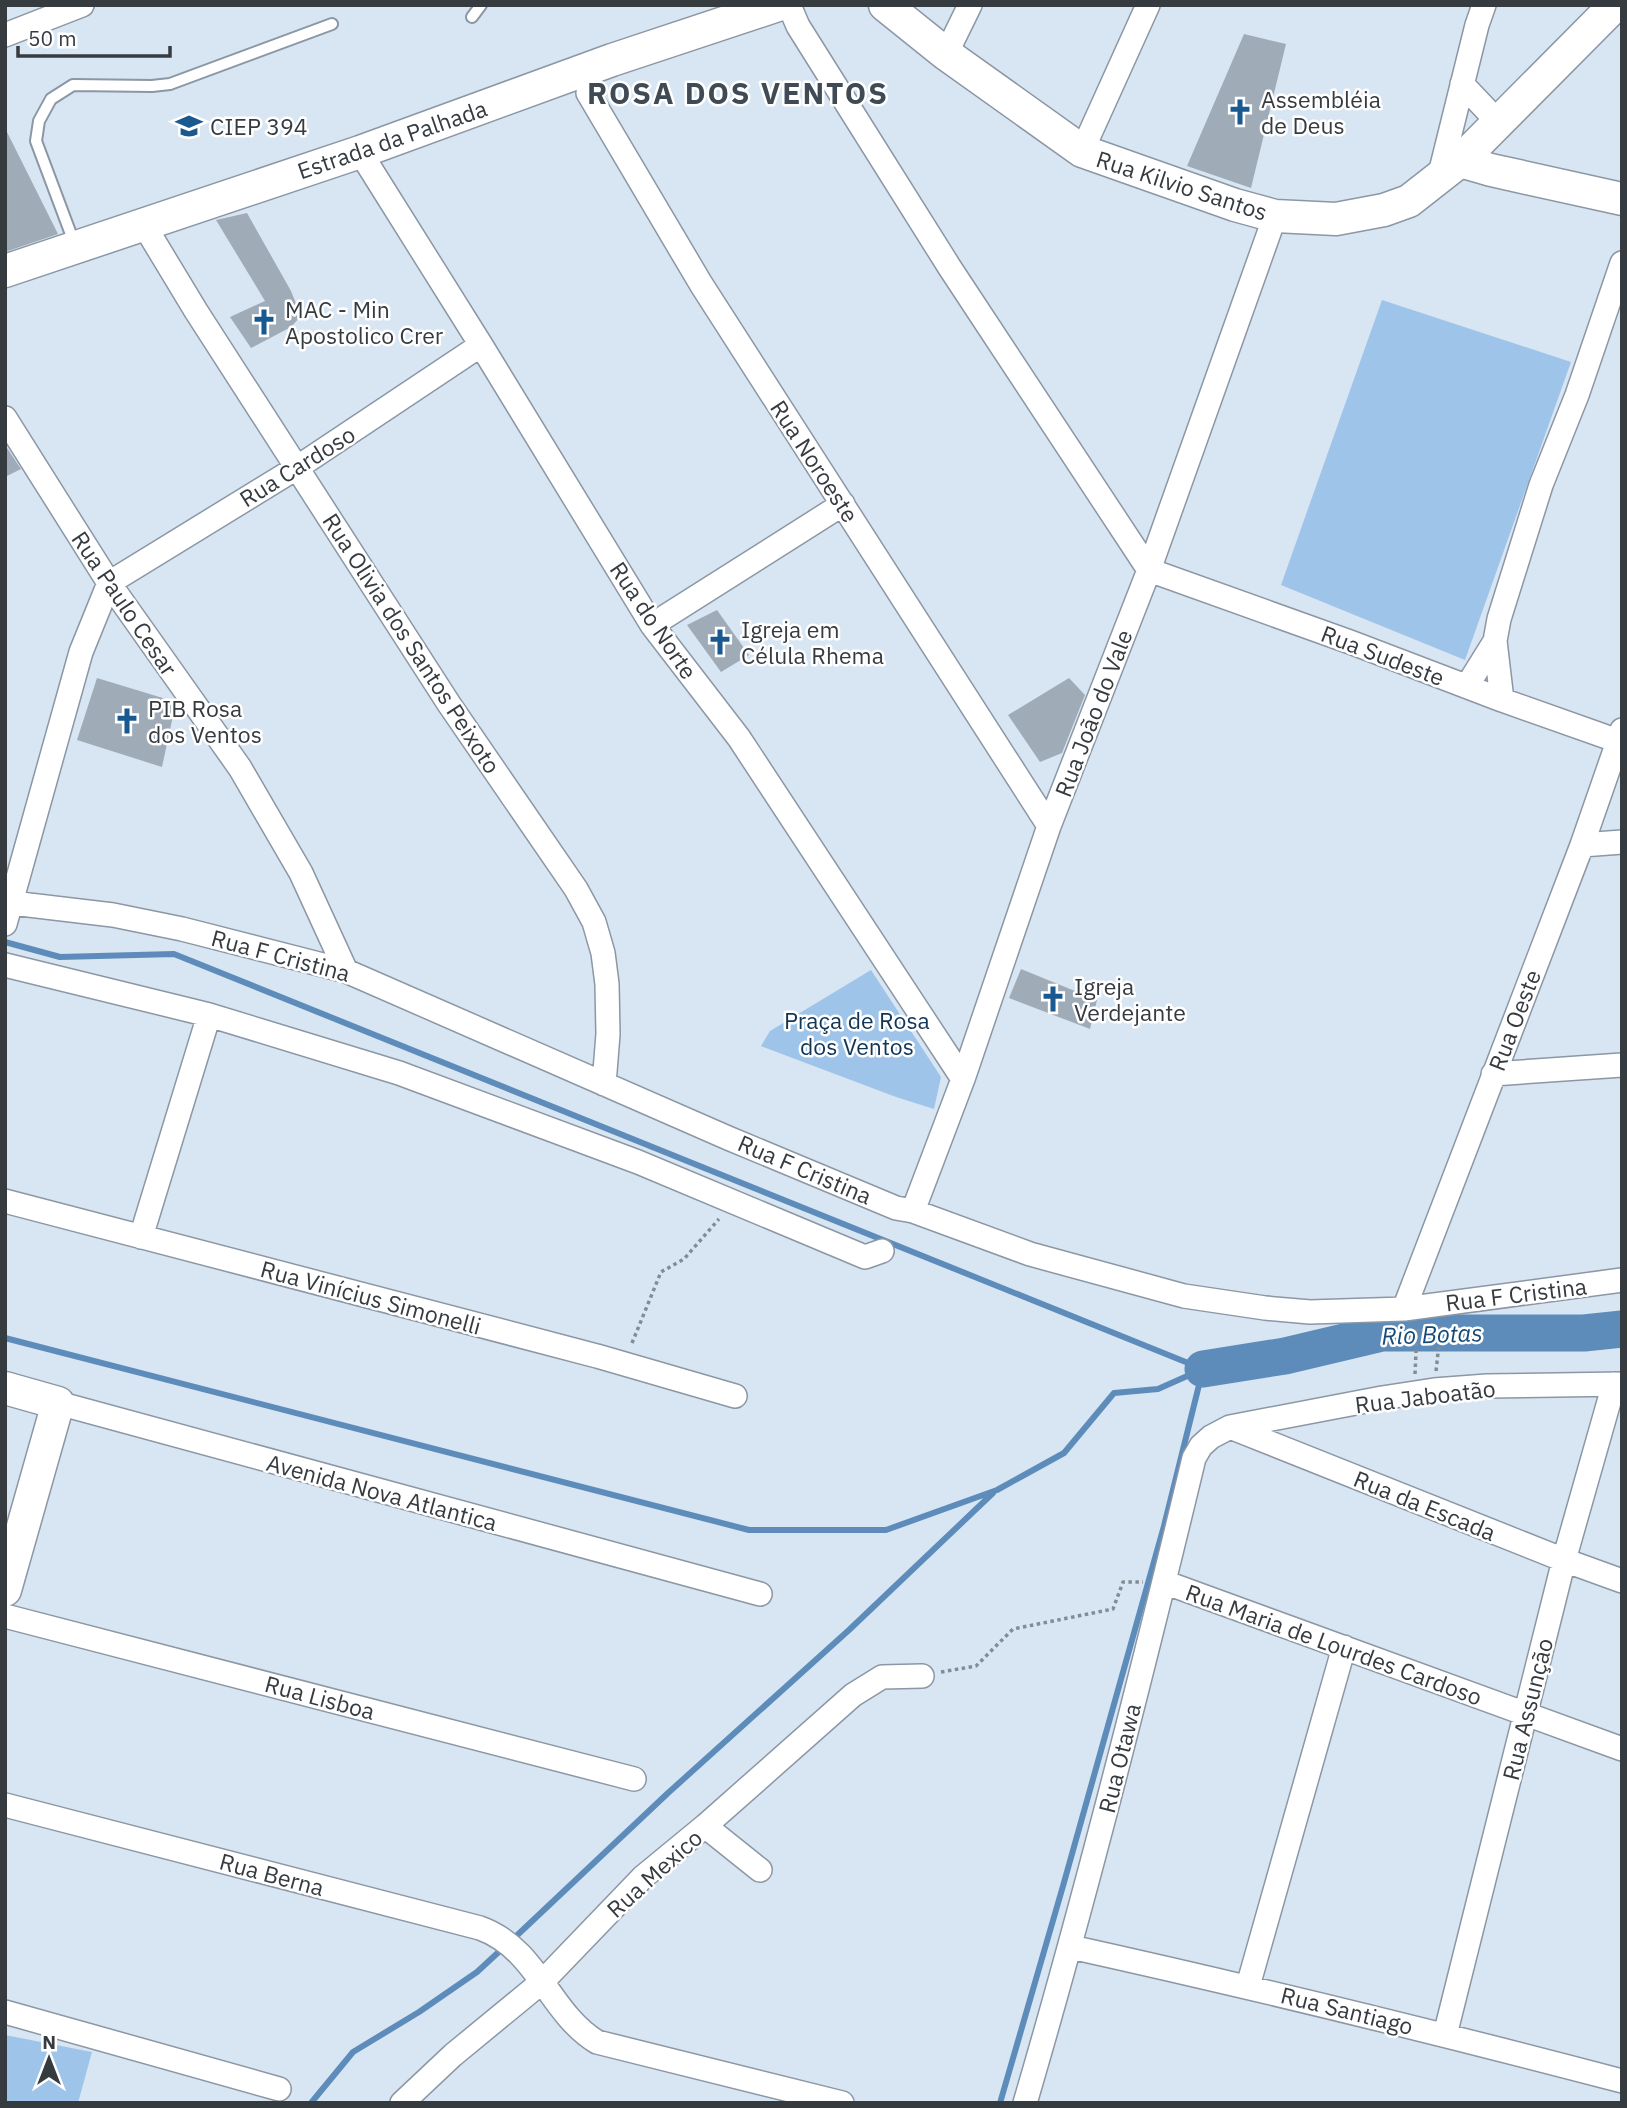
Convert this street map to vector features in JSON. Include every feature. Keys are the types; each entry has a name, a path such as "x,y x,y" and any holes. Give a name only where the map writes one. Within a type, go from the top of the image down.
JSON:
{"main road":[{"name":"Estrada da Palhada","path":"5,271 360,152 612,60 778,5"},
{"name":"Rua Kilvio Santos","path":"885,5 946,54 1082,151 1235,205 1275,216 1336,219 1384,210 1409,201 1449,170 1499,123 1615,5"},
{"path":"1449,170 1491,170 1622,199"},
{"name":"Avenida Nova Atlantica","path":"5,1388 58,1403"},
{"path":"5,1590 58,1403"}],"street":[{"path":"5,36 82,5"},
{"path":"789,5 799,26 950,268 1149,570"},
{"path":"946,54 970,5"},
{"path":"1082,151 1148,5"},
{"path":"1449,170 1462,84 1484,5"},
{"path":"1462,84 1499,123"},
{"name":"Rua Noroeste","path":"588,93 701,284 1049,826"},
{"name":"Rua do Norte","path":"360,152 652,625 739,738 963,1079"},
{"name":"Rua João do Vale","path":"913,1211 963,1079 1049,826 1149,570 1275,216"},
{"name":"Rua Olivia dos Santos Peixoto","path":"144,225 196,311 449,704 576,889 594,922 603,953 607,984 608,1034 604,1084"},
{"path":"1467,687 1494,641 1541,485 1577,395 1622,263"},
{"name":"Rua Cardoso","path":"109,583 298,467 481,345"},
{"name":"Rua Paulo Cesar","path":"5,418 109,583 240,768 301,873 346,971"},
{"path":"652,625 842,504"},
{"name":"Rua Sudeste","path":"1149,570 1502,700 1620,736"},
{"path":"8,914 81,652 109,583"},
{"path":"1494,641 1502,700"},
{"name":"Rua Oeste","path":"1411,1318 1493,1074 1582,845 1620,736"},
{"path":"1582,845 1622,842"},
{"name":"Rua F Cristina","path":"8,914 124,918 205,935 346,971 896,1208 913,1211 1030,1254 1184,1296 1265,1308 1411,1318 1443,1303 1622,1280"},
{"path":"5,965 209,1015 400,1073 638,1163 865,1257 883,1251"},
{"path":"141,1237 209,1015"},
{"path":"1493,1074 1622,1065"},
{"name":"Rua Vinícius Simonelli","path":"5,1201 597,1356 735,1396"},
{"name":"Rua Assunção","path":"1446,2035 1564,1560 1614,1416 1618,1384"},
{"name":"Rua Jaboatão","path":"1230,1427 1434,1390 1618,1384"},
{"name":"Avenida Nova Atlantica","path":"58,1403 760,1594"},
{"name":"Rua da Escada","path":"1230,1427 1622,1581"},
{"name":"Rua Otawa","path":"1025,2103 1071,1947 1194,1458 1201,1446 1211,1437 1230,1427"},
{"name":"Rua Maria de Lourdes Cardoso","path":"1164,1583 1622,1749"},
{"name":"Rua Lisboa","path":"5,1616 634,1779"},
{"path":"1248,1986 1344,1647"},
{"name":"Rua Mexico","path":"402,2103 536,1972 853,1695 881,1678 922,1676"},
{"name":"Rua Berna","path":"5,1805 480,1928 494,1933 536,1972 573,2023 597,2042 842,2103"},
{"path":"705,1826 760,1871"},
{"name":"Rua Santiago","path":"1071,1947 1248,1986 1622,2081"},
{"path":"5,2012 279,2089"}],"lane":[{"path":"472,17 481,5"},
{"path":"76,248 36,141 39,121 51,99 73,85 152,86 170,83 332,24"}],"path":[{"path":"597,1356 631,1346 661,1272 684,1259 734,1201"},
{"path":"1437,1362 1443,1303"},
{"path":"1411,1318 1415,1373"},
{"path":"922,1676 976,1666 1013,1629 1113,1609 1123,1583"}],"green space":[{"path":"1382,300 1571,362 1465,660 1281,585"},
{"name":"Praça de Rosa dos Ventos","path":"871,970 941,1077 934,1109 761,1046 770,1031"},
{"path":"5,2035 92,2052 78,2103 5,2103"}],"building":[{"name":"Assembléia de Deus","path":"1244,34 1286,44 1251,188 1187,166"},
{"path":"5,128 58,234 5,252"},
{"path":"247,213 291,291 301,316 291,327 251,348 230,317 265,301 216,220"},
{"path":"5,445 21,469 5,477"},
{"name":"Igreja em Célula Rhema","path":"717,610 749,655 721,672 687,625"},
{"name":"PIB Rosa dos Ventos","path":"97,678 176,702 162,767 77,740"},
{"path":"1069,678 1085,695 1062,753 1040,762 1008,715"},
{"name":"Igreja Verdejante","path":"1021,969 1097,1000 1090,1029 1009,998"}],"waterway":[{"path":"5,942 60,957 174,954 1203,1369"},
{"name":"Rio Botas","path":"1203,1369 1285,1356 1382,1333 1584,1333 1622,1329"},
{"path":"5,1338 749,1530 886,1530 997,1490 1064,1453 1114,1393 1158,1389 1203,1369"},
{"path":"1000,2103 1164,1526 1203,1369"},
{"path":"511,1941 668,1793 849,1630 993,1493"},
{"path":"311,2103 353,2052 419,2012 477,1972 503,1948"}],"place":[{"name":"Assembléia de Deus","path":"1240,112"},
{"name":"CIEP 394","path":"189,126"},
{"name":"MAC - Min Apostolico Crer","path":"264,322"},
{"name":"Igreja em Célula Rhema","path":"720,642"},
{"name":"PIB Rosa dos Ventos","path":"127,721"},
{"name":"Igreja Verdejante","path":"1053,999"}],"district":[{"name":"ROSA DOS VENTOS","path":"738,92"}]}
